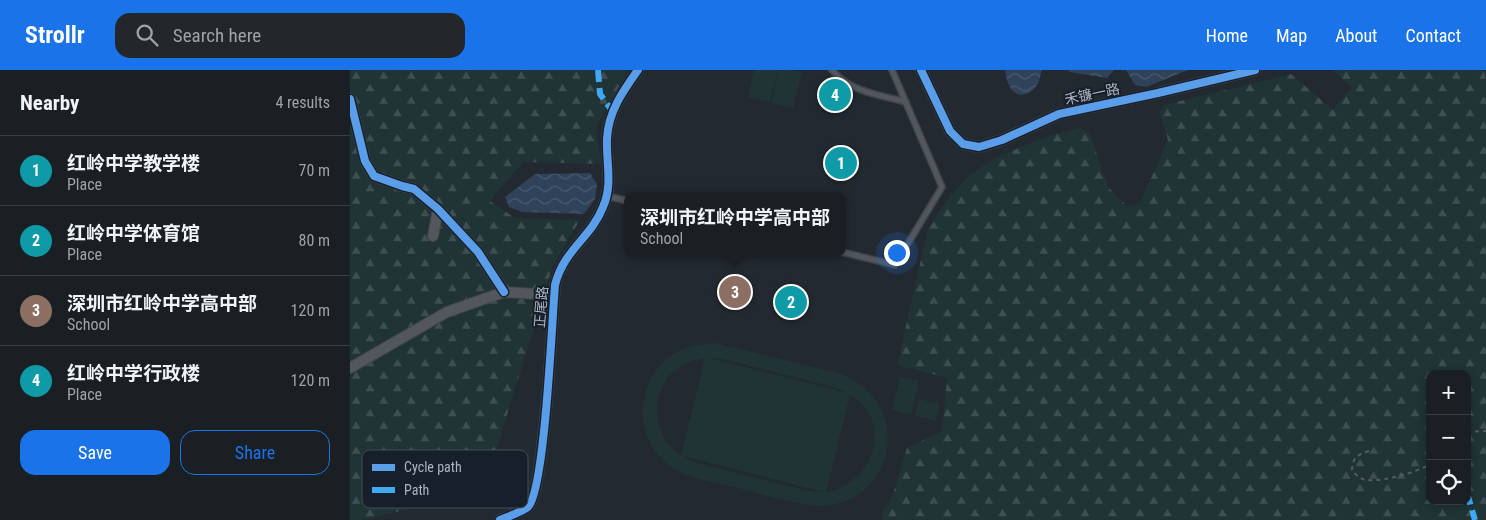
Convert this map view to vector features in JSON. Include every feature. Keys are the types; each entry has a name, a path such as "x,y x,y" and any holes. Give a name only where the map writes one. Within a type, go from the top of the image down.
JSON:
{"street":[{"name":"正尾路","path":"528,507 536,489 542,449 555,285 567,256 600,215 609,185 607,142 609,124 618,100 638,70"},
{"name":"禾镰一路","path":"921,70 950,131 963,144 979,147 1002,140 1060,114 1255,70"},
{"path":"350,99 365,161 374,176 414,189 438,210 478,252 504,292"},
{"path":"433,236 438,210"},
{"path":"350,368 447,312 504,292 554,295"},
{"name":"正尾路","path":"500,520 526,508"}],"lane":[{"path":"832,70 845,82 857,89 906,102"},
{"path":"846,253 895,265 942,187 892,70"},
{"path":"607,196 624,201"}],"path":[{"path":"1471,432 1486,431"},
{"path":"1369,451 1358,454 1353,460 1352,470 1358,478 1369,480 1400,476 1426,466"}],"green space":[{"path":"350,70 628,70 596,127 601,164 523,162 490,201 515,218 580,220 553,265 496,450 362,450 362,508 412,508 364,520 350,520"},
{"path":"754,70 778,70 770,102 748,97"},
{"path":"779,70 802,72 793,108 771,103"},
{"path":"1332,70 1484,70 1486,81 1486,520 884,520 882,512 892,498 907,448 942,431 947,378 897,365 928,229 950,196 970,175 997,157 1045,137 1080,128 1090,134 1108,187 1127,206 1140,203 1168,140 1160,112 1164,105 1291,74 1333,110 1352,87"},
{"path":"715,343 838,373 863,387 879,405 887,427 887,450 880,471 865,489 844,502 816,506 694,478 673,468 660,457 650,443 645,428 643,412 650,380 659,367 677,352 698,345","holes":["705,358 680,455 667,442 660,428 657,413 658,398 664,383 674,371 688,363","708,358 722,359 834,387 848,393","850,395 864,406 872,419 875,434 873,449 867,464 857,477 843,487 826,492","683,456 823,492 808,491 697,463"]},
{"path":"900,377 919,381 911,415 892,410"},
{"path":"919,399 940,404 936,421 915,416"}],"water":[{"path":"1005,70 1042,70 1039,82 1032,91 1021,95 1011,89"},
{"path":"1068,70 1114,70 1107,78 1070,72"},
{"path":"1126,70 1188,70 1146,87 1135,85"},
{"path":"590,173 597,184 595,199 584,214 522,212 509,207 505,197 535,174"}],"marked path":[{"path":"598,70 600,94 613,112"},
{"path":"1471,505 1475,520"}],"cycle path":[{"path":"528,507 534,494 543,438 555,285 565,262 592,227 603,207 608,190 607,139 610,120 622,94 638,70"},
{"path":"921,70 950,131 963,144 979,147 1002,140 1059,114 1255,70"},
{"path":"350,99 365,161 374,176 414,189 438,209 478,252 504,292"},
{"path":"500,520 526,508"}],"place":[{"name":"红岭中学行政楼","path":"835,95"},
{"name":"红岭中学教学楼","path":"841,163"},
{"name":"深圳市红岭中学高中部","path":"735,292"},
{"name":"红岭中学体育馆","path":"791,302"}]}
